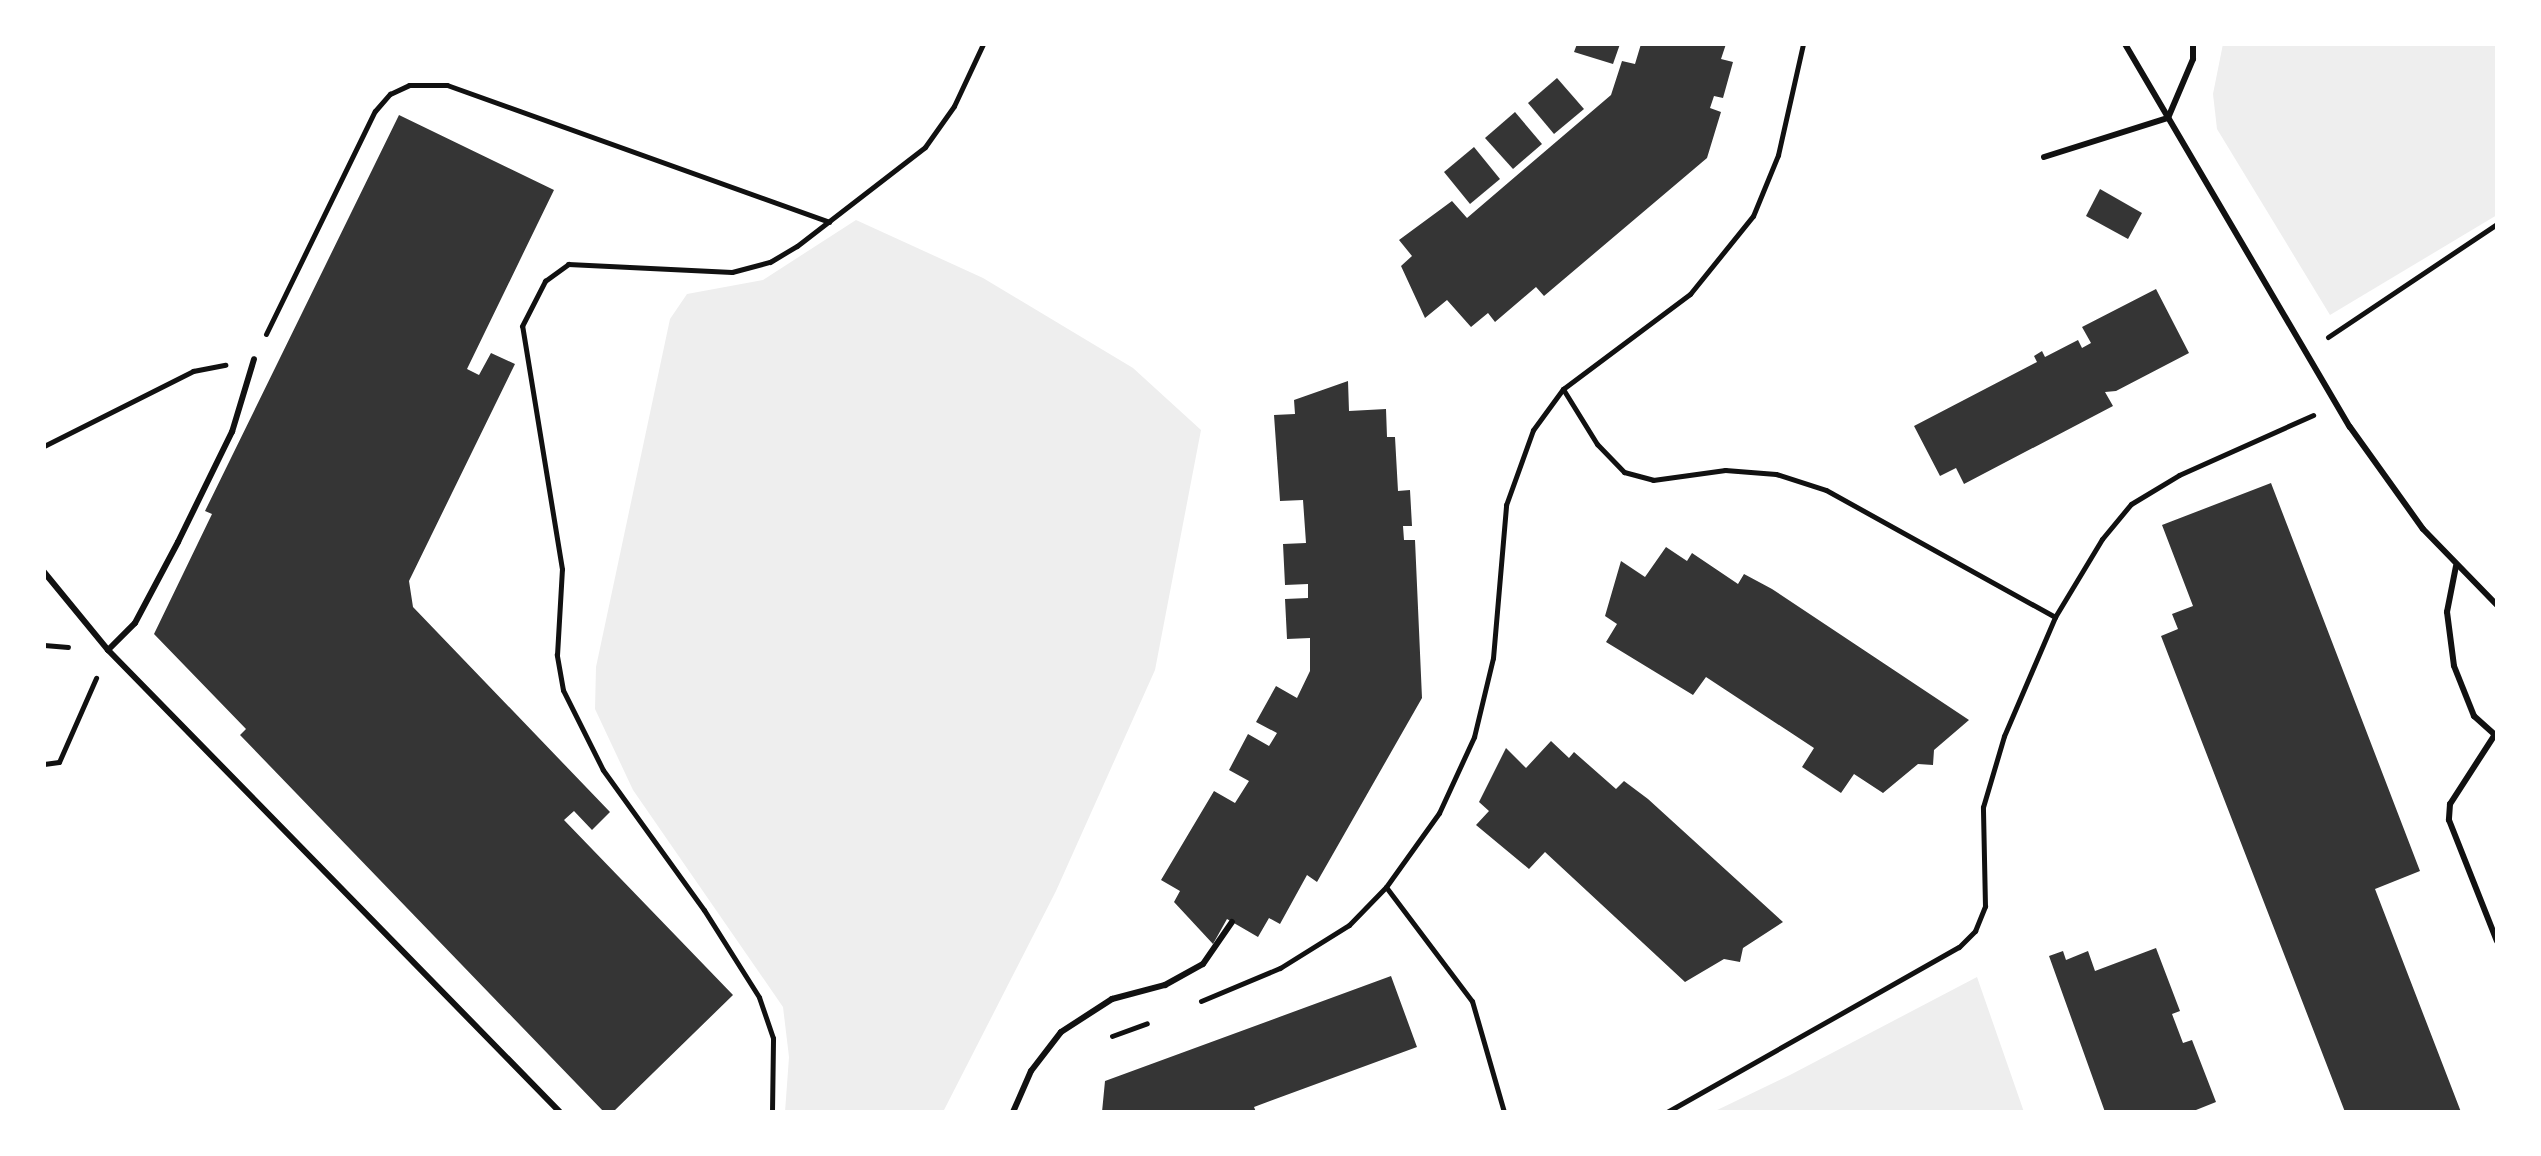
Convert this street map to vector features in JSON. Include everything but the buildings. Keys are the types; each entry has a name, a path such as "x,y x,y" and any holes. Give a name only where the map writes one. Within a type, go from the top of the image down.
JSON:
{"lane":[{"path":"2125,44 2336,404 2392,486 2456,566 2497,605"},
{"path":"2044,157 2168,118 2193,59 2193,44"},
{"path":"108,650 135,623 178,542 232,432 254,359"},
{"path":"2456,566 2447,612 2454,666 2474,716 2496,736 2450,804 2449,820 2497,941"},
{"path":"44,572 108,650 560,1112"},
{"path":"1013,1112 1031,1071 1061,1032 1112,999 1165,985 1203,964 1232,922"}],"path":[{"path":"772,1112 773,1038 759,997 603,770 563,690 557,655 562,569 522,326 545,281 568,264 732,272 770,262 829,222 925,147 954,106 983,44"},
{"path":"1192,1005 1280,968 1349,925 1386,887 1439,813 1474,737 1493,658 1506,505 1533,430 1563,389 1690,294 1753,216 1778,155 1803,44"},
{"path":"44,446 193,371 254,359 375,111 390,94 409,85 447,85 829,222"},
{"path":"2304,353 2497,224"},
{"path":"1563,389 1597,444 1624,472 1653,480 1725,470 1763,473 1826,490 1889,520 2055,617"},
{"path":"1667,1112 1959,947 1975,931 1985,906 1983,807 2004,736 2055,617 2102,539 2131,504 2179,475 2336,404"},
{"path":"44,764 59,762 108,650"},
{"path":"1386,887 1472,1001 1504,1112"},
{"path":"1061,1032 1097,1042 1150,1021"}],"shaded area":[{"path":"2223,44 2497,44 2497,215 2330,315 2217,129 2213,94"},
{"path":"856,220 983,278 1133,368 1201,430 1155,670 1056,891 943,1112 785,1112 789,1057 783,1007 633,790 595,709 596,667 670,319 687,294 763,280"},
{"path":"1977,977 2024,1112 1713,1112 1790,1075"}]}
